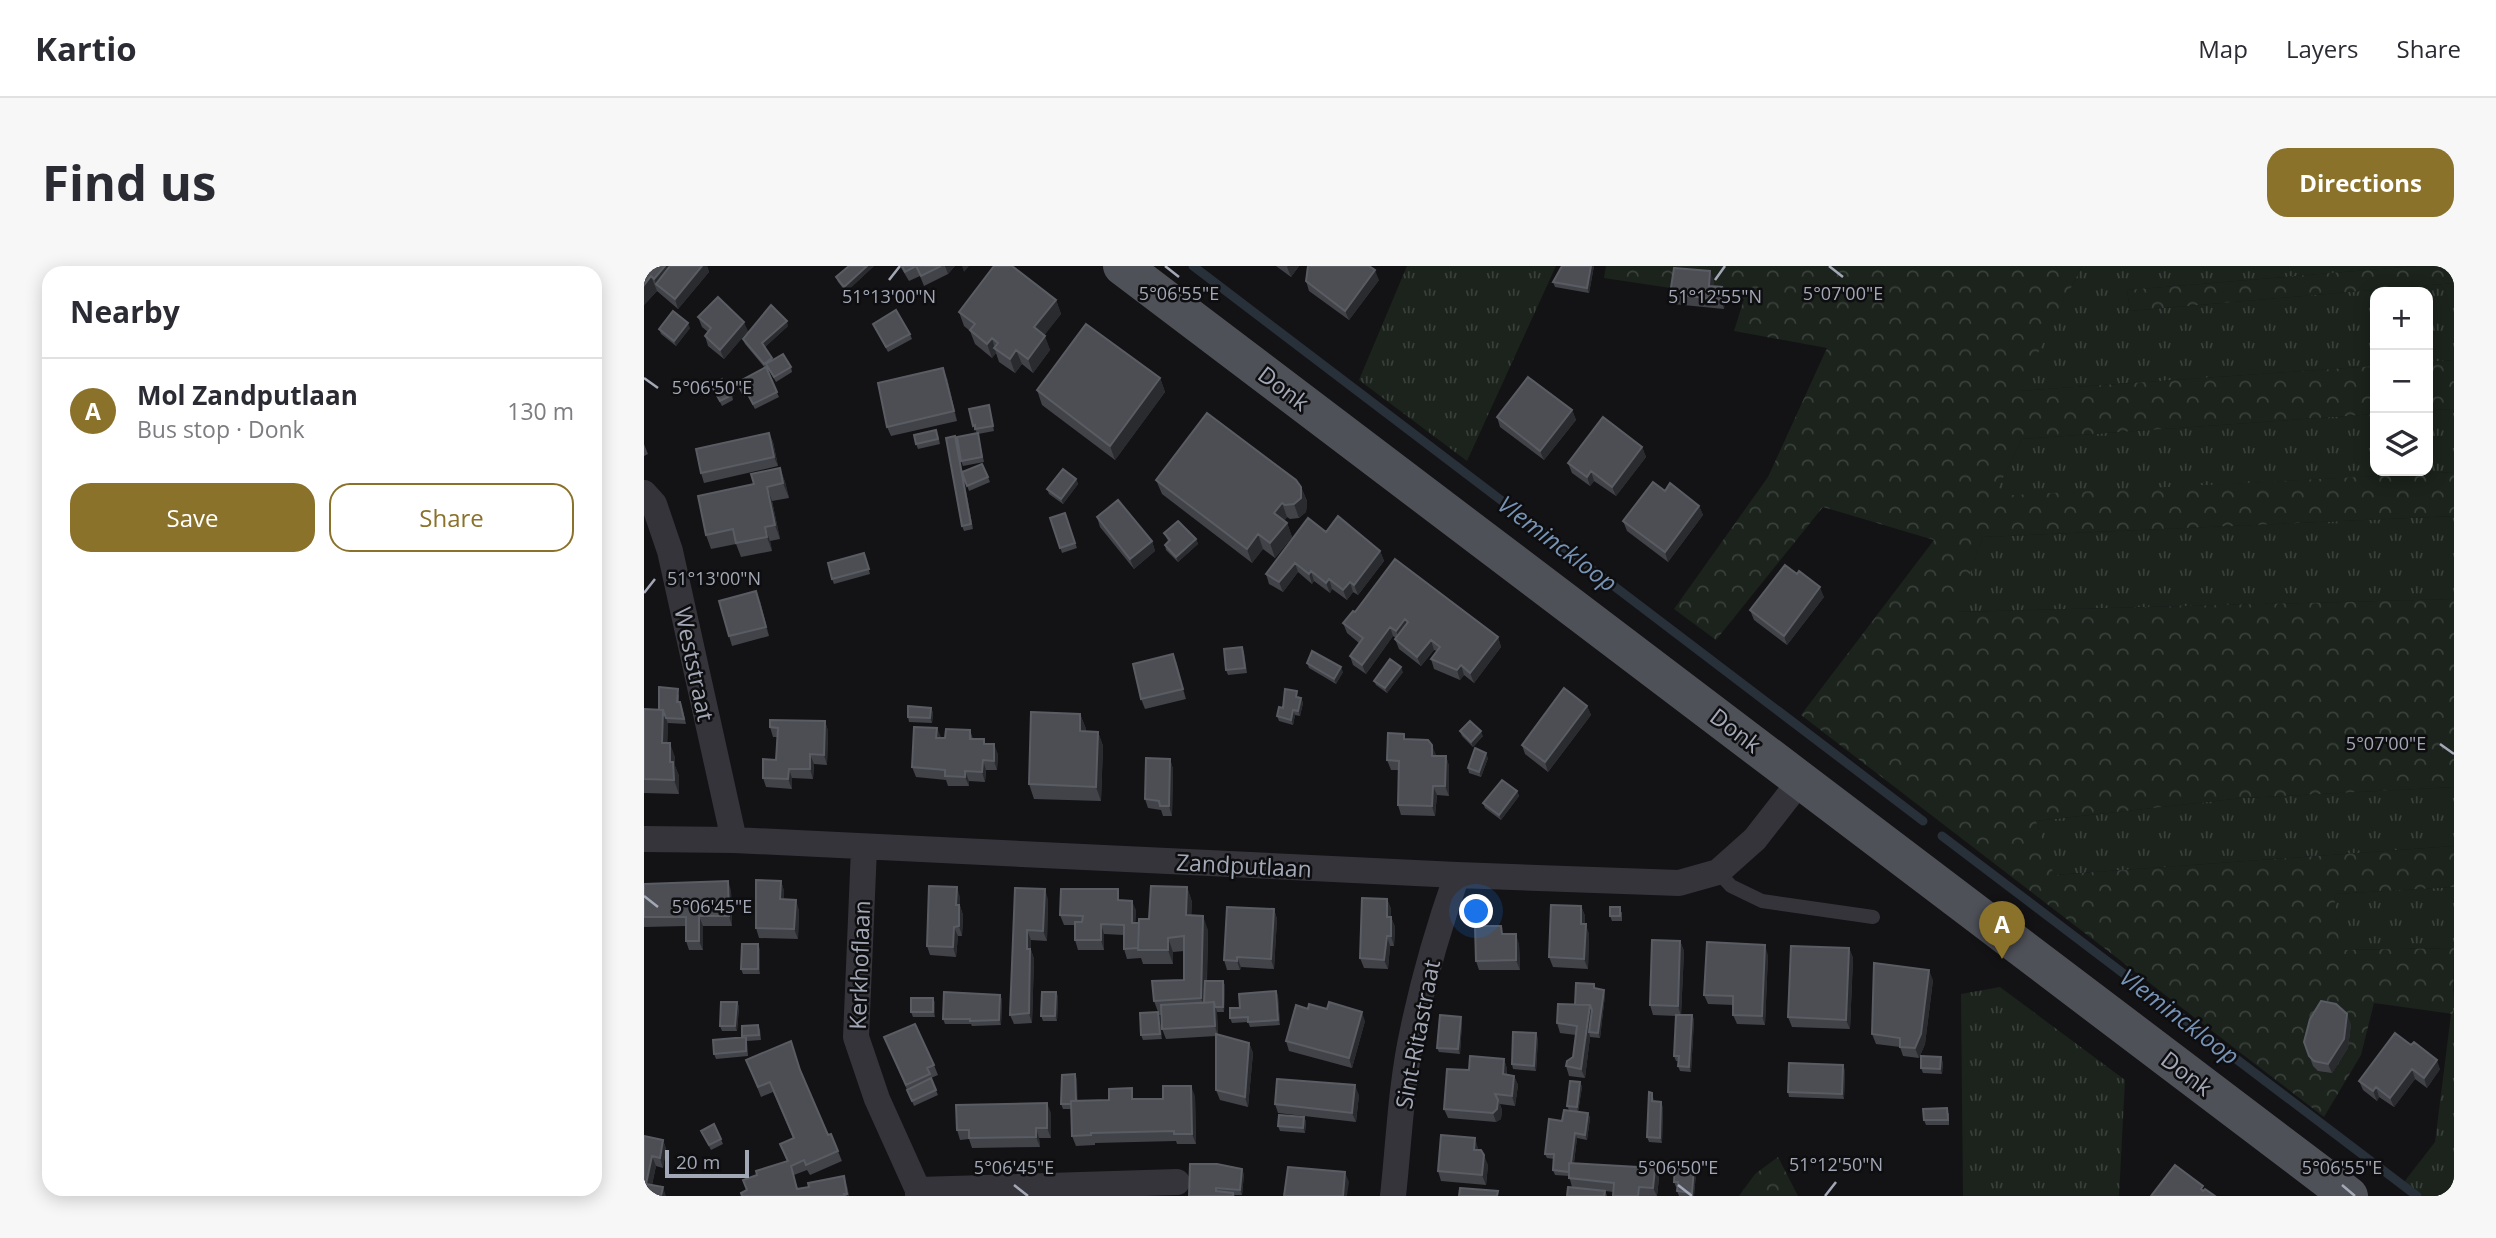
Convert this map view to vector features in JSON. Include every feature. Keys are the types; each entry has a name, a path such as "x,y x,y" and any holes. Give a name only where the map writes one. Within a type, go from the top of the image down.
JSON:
{"main road":[{"name":"Donk","path":"1122,266 2349,1196"}],"street":[{"name":"Weststraat","path":"644,493 654,503 670,551 734,840"},
{"name":"Zandputlaan","path":"644,839 734,840 1679,883 1718,872 1755,839 1801,780"},
{"name":"Kerkhoflaan","path":"864,848 856,1037 877,1099 918,1193"},
{"name":"Sint-Ritastraat","path":"1393,1196 1412,1032 1434,942 1457,875"},
{"path":"918,1193 1102,1190 1177,1182"}],"lane":[{"path":"1718,872 1731,886 1762,901 1873,917"}],"green space":[{"path":"1407,266 1556,266 1467,461 1359,380"},
{"path":"1606,266 2082,266 2019,391 2370,366 2370,414 2022,439 1994,496 2377,476 2433,476 2433,473 2454,472 2454,516 1983,537 1956,612 2454,599 2454,787 2243,798 2036,821 2054,875 2454,846 2454,887 2334,894 2340,950 2454,948 2453,1014 2374,1003 2361,1055 2324,1117 1801,715 1934,540 1823,507 1716,640 1674,609 1768,477 1827,348 1734,331 1744,299 1604,278"},
{"path":"2082,266 2417,266 2127,290 2130,311 2370,290 2370,366 2018,391"},
{"path":"2417,266 2454,266 2454,283 2370,287 2370,290 2130,311 2127,290"},
{"path":"2454,283 2454,360 2433,362 2433,287 2408,287"},
{"path":"2454,360 2454,409 2433,410 2433,362"},
{"path":"2454,409 2454,472 2433,473 2433,410"},
{"path":"2370,414 2370,476 2380,476 1993,497 2022,439"},
{"path":"2454,516 2454,599 1955,612 1983,537"},
{"path":"2454,787 2454,846 2053,875 2036,821 2243,798"},
{"path":"2454,887 2454,948 2339,950 2334,894"},
{"path":"2000,987 2125,1080 2119,1196 1963,1196 1961,994"},
{"path":"2454,990 2454,1196 2414,1196 2401,1186 2435,1142"},
{"path":"1778,1157 1798,1196 1739,1196 1755,1174"}],"building":[{"path":"644,266 665,266 654,279 651,276 644,285"},
{"path":"670,266 702,266 675,299 656,284"},
{"path":"849,266 867,266 844,287 836,277"},
{"path":"902,266 916,266 905,272"},
{"path":"916,266 941,266 921,276"},
{"path":"994,266 1012,266 1056,300 1034,327 1045,336 1028,359 1016,350 1010,359 994,348 998,343 992,338 987,344 970,330 975,324 959,312"},
{"path":"1308,266 1369,266 1375,270 1345,311 1306,281"},
{"path":"1562,266 1591,266 1587,288 1553,282"},
{"path":"1674,268 1710,271 1709,286 1722,287 1721,300 1670,294"},
{"path":"718,297 744,322 720,350 705,336 711,328 698,317"},
{"path":"771,305 787,321 762,343 772,358 764,364 743,339"},
{"path":"896,310 910,334 886,347 873,324"},
{"path":"673,311 688,323 674,341 659,329"},
{"path":"1086,324 1160,378 1110,446 1037,390"},
{"path":"783,354 791,367 774,377 766,364"},
{"path":"766,367 777,392 753,404 745,389 742,392 738,384"},
{"path":"943,368 954,411 887,427 878,383"},
{"path":"1528,377 1572,410 1540,451 1497,417"},
{"path":"722,379 732,395 720,401 711,385"},
{"path":"989,405 993,426 975,429 969,409"},
{"path":"1207,413 1296,480 1301,487 1301,498 1294,504 1282,503 1274,513 1287,523 1270,543 1258,534 1247,549 1156,480"},
{"path":"1603,417 1642,447 1612,487 1591,471 1587,477 1568,463"},
{"path":"936,430 938,439 916,444 914,435"},
{"path":"769,433 774,457 701,473 696,449"},
{"path":"978,433 982,457 961,461 957,437"},
{"path":"955,436 971,524 962,526 946,438"},
{"path":"982,464 988,477 967,486 962,472"},
{"path":"780,468 783,483 767,487 775,525 765,527 767,537 736,543 733,529 706,535 698,496 754,484 751,474"},
{"path":"1063,469 1076,479 1061,499 1047,489"},
{"path":"1653,482 1665,491 1670,483 1699,506 1665,552 1623,521"},
{"path":"1118,500 1152,541 1130,559 1097,517"},
{"path":"1065,513 1075,543 1060,548 1050,518"},
{"path":"1338,516 1380,551 1354,585 1350,582 1343,590 1329,579 1326,583 1311,571 1309,574 1295,563 1279,582 1266,574 1308,518 1326,532"},
{"path":"1178,521 1196,539 1176,557 1165,545 1170,540 1164,533"},
{"path":"864,553 869,569 832,579 828,563"},
{"path":"1395,559 1498,637 1470,673 1461,665 1457,670 1431,659 1440,647 1431,640 1417,657 1395,639 1408,622 1405,619 1396,631 1390,627 1362,665 1350,656 1363,638 1343,623 1355,612"},
{"path":"1785,565 1797,574 1799,571 1820,587 1784,636 1750,610"},
{"path":"756,591 766,627 729,636 719,601"},
{"path":"1242,647 1245,668 1226,670 1224,649"},
{"path":"1312,651 1341,667 1334,679 1307,663"},
{"path":"1173,654 1183,689 1141,699 1133,664"},
{"path":"1390,659 1401,667 1385,688 1374,681"},
{"path":"659,687 678,689 677,702 680,702 684,719 666,718 663,710 659,710"},
{"path":"1564,688 1587,706 1545,762 1522,745"},
{"path":"1285,689 1297,691 1296,697 1301,698 1298,711 1293,710 1291,720 1277,716 1279,707 1283,708"},
{"path":"908,706 931,708 930,718 908,717"},
{"path":"644,709 663,710 662,743 670,743 674,780 644,779"},
{"path":"1031,712 1080,714 1080,731 1098,732 1096,787 1029,784"},
{"path":"770,720 825,721 824,755 810,754 810,769 789,769 788,779 763,778 763,759 776,760 778,728 770,727"},
{"path":"1470,721 1481,731 1471,742 1460,731"},
{"path":"914,727 937,728 936,738 945,738 946,729 970,730 970,739 984,739 984,744 994,744 994,761 983,760 982,772 965,771 965,777 945,776 945,770 912,767"},
{"path":"1388,733 1404,734 1404,739 1428,740 1432,745 1432,756 1446,756 1445,786 1433,786 1432,806 1398,805 1399,761 1387,760"},
{"path":"1475,748 1486,753 1479,772 1468,768"},
{"path":"1146,758 1170,759 1169,806 1160,806 1159,801 1145,799"},
{"path":"1502,780 1517,791 1499,815 1483,803"},
{"path":"756,880 781,881 780,899 796,900 794,929 756,928"},
{"path":"728,881 729,916 699,916 699,941 686,941 686,917 644,917 644,884"},
{"path":"929,886 957,887 959,926 954,927 953,947 927,946"},
{"path":"1151,886 1187,887 1186,915 1203,916 1201,998 1154,1001 1152,981 1184,980 1184,936 1168,938 1168,950 1138,950 1139,919 1149,919"},
{"path":"1015,888 1045,889 1043,931 1027,930 1027,949 1030,949 1029,1013 1010,1015"},
{"path":"1061,889 1118,889 1118,900 1132,901 1132,923 1139,923 1138,948 1124,949 1124,925 1101,924 1101,940 1075,940 1075,922 1082,922 1083,916 1060,915"},
{"path":"1362,898 1387,899 1391,936 1387,936 1384,960 1360,958"},
{"path":"1551,905 1581,906 1581,924 1586,924 1584,959 1549,957"},
{"path":"1227,907 1274,909 1271,959 1237,957 1237,961 1224,960"},
{"path":"1610,907 1620,907 1620,916 1610,916"},
{"path":"1475,926 1501,926 1502,934 1516,934 1516,960 1476,961"},
{"path":"1652,940 1680,941 1678,1006 1650,1005"},
{"path":"1707,942 1765,945 1762,1016 1733,1015 1733,996 1704,995"},
{"path":"742,944 758,944 758,969 741,969"},
{"path":"1791,946 1849,948 1846,1020 1788,1017"},
{"path":"1874,963 1929,970 1921,1034 1915,1048 1900,1047 1900,1038 1872,1034"},
{"path":"1205,981 1223,981 1223,1007 1215,1007 1214,1002 1204,1003"},
{"path":"1576,983 1594,984 1594,988 1604,990 1598,1033 1589,1032 1592,1010 1590,1005 1575,1005"},
{"path":"1276,991 1278,1020 1248,1022 1248,1017 1230,1018 1230,1008 1240,1008 1239,994"},
{"path":"944,992 1000,995 999,1020 943,1019"},
{"path":"1042,992 1056,992 1055,1016 1041,1016"},
{"path":"911,998 933,998 933,1012 911,1012"},
{"path":"2321,1001 2336,1004 2347,1014 2344,1039 2328,1064 2314,1061 2304,1042 2310,1019"},
{"path":"721,1002 737,1002 735,1026 720,1026"},
{"path":"1214,1002 1215,1026 1162,1029 1161,1005"},
{"path":"1329,1002 1362,1012 1349,1058 1286,1041 1296,1005 1308,1009 1309,1004 1327,1009"},
{"path":"1558,1004 1590,1005 1581,1069 1566,1066 1567,1061 1573,1057 1577,1026 1557,1023"},
{"path":"1158,1012 1160,1034 1141,1035 1140,1013"},
{"path":"1440,1015 1461,1017 1458,1049 1437,1048"},
{"path":"1676,1015 1692,1015 1689,1067 1678,1066 1679,1056 1674,1056"},
{"path":"915,1024 934,1065 927,1068 930,1074 906,1085 884,1037"},
{"path":"758,1025 759,1035 742,1036 742,1026"},
{"path":"1513,1032 1536,1033 1534,1066 1512,1064"},
{"path":"2395,1033 2411,1045 2414,1042 2437,1060 2424,1078 2412,1069 2390,1098 2376,1087 2373,1091 2359,1081"},
{"path":"1216,1034 1249,1043 1245,1097 1216,1090"},
{"path":"746,1037 746,1051 714,1054 713,1040"},
{"path":"791,1041 800,1070 828,1135 831,1134 838,1151 806,1165 804,1160 791,1166 797,1189 809,1187 808,1183 844,1176 845,1196 742,1196 741,1193 747,1190 743,1180 757,1175 756,1171 788,1161 780,1144 794,1138 770,1082 758,1087 746,1060"},
{"path":"1470,1056 1504,1059 1503,1074 1514,1076 1512,1096 1495,1094 1498,1100 1497,1109 1493,1113 1444,1109 1447,1069 1469,1070"},
{"path":"1921,1056 1941,1057 1940,1069 1921,1068"},
{"path":"1789,1063 1843,1065 1842,1094 1788,1092"},
{"path":"1075,1074 1076,1101 1061,1104 1062,1075"},
{"path":"931,1078 936,1090 912,1101 907,1090"},
{"path":"1277,1079 1355,1085 1352,1113 1275,1104"},
{"path":"1570,1081 1580,1082 1577,1107 1567,1106"},
{"path":"1163,1086 1191,1086 1192,1134 1174,1134 1174,1131 1072,1136 1071,1101 1109,1100 1109,1089 1132,1088 1132,1099 1163,1099"},
{"path":"1649,1092 1652,1093 1652,1101 1661,1102 1660,1138 1647,1137"},
{"path":"1047,1103 1047,1128 1036,1128 1036,1137 969,1138 969,1130 957,1130 956,1105"},
{"path":"1947,1108 1948,1120 1924,1120 1923,1109"},
{"path":"1564,1110 1588,1113 1585,1135 1575,1133 1569,1172 1553,1170 1554,1154 1545,1154 1549,1119 1562,1121"},
{"path":"1279,1115 1304,1117 1303,1128 1278,1126"},
{"path":"714,1124 721,1139 709,1145 701,1131"},
{"path":"1441,1135 1475,1138 1474,1150 1481,1150 1484,1155 1482,1175 1438,1171"},
{"path":"644,1136 663,1140 660,1158 652,1156 646,1184 663,1187 661,1196 644,1196"},
{"path":"1569,1163 1655,1168 1653,1188 1639,1187 1638,1196 1613,1196 1614,1183 1569,1178"},
{"path":"1190,1164 1217,1164 1242,1169 1240,1190 1216,1188 1216,1191 1233,1193 1233,1196 1189,1196"},
{"path":"2175,1165 2203,1186 2203,1191 2205,1189 2215,1196 2151,1196"},
{"path":"1675,1166 1694,1168 1692,1193 1677,1191 1678,1182 1674,1182"},
{"path":"1288,1167 1345,1172 1343,1196 1284,1196"},
{"path":"1568,1187 1605,1191 1604,1196 1567,1196"},
{"path":"1460,1188 1498,1191 1497,1196 1459,1196"}],"waterway":[{"name":"Vleminckloop","path":"1193,266 1923,821"},
{"name":"Vleminckloop","path":"1942,836 2417,1196"}],"place":[{"name":"Mol Zandputlaan","path":"2002,959"}]}
